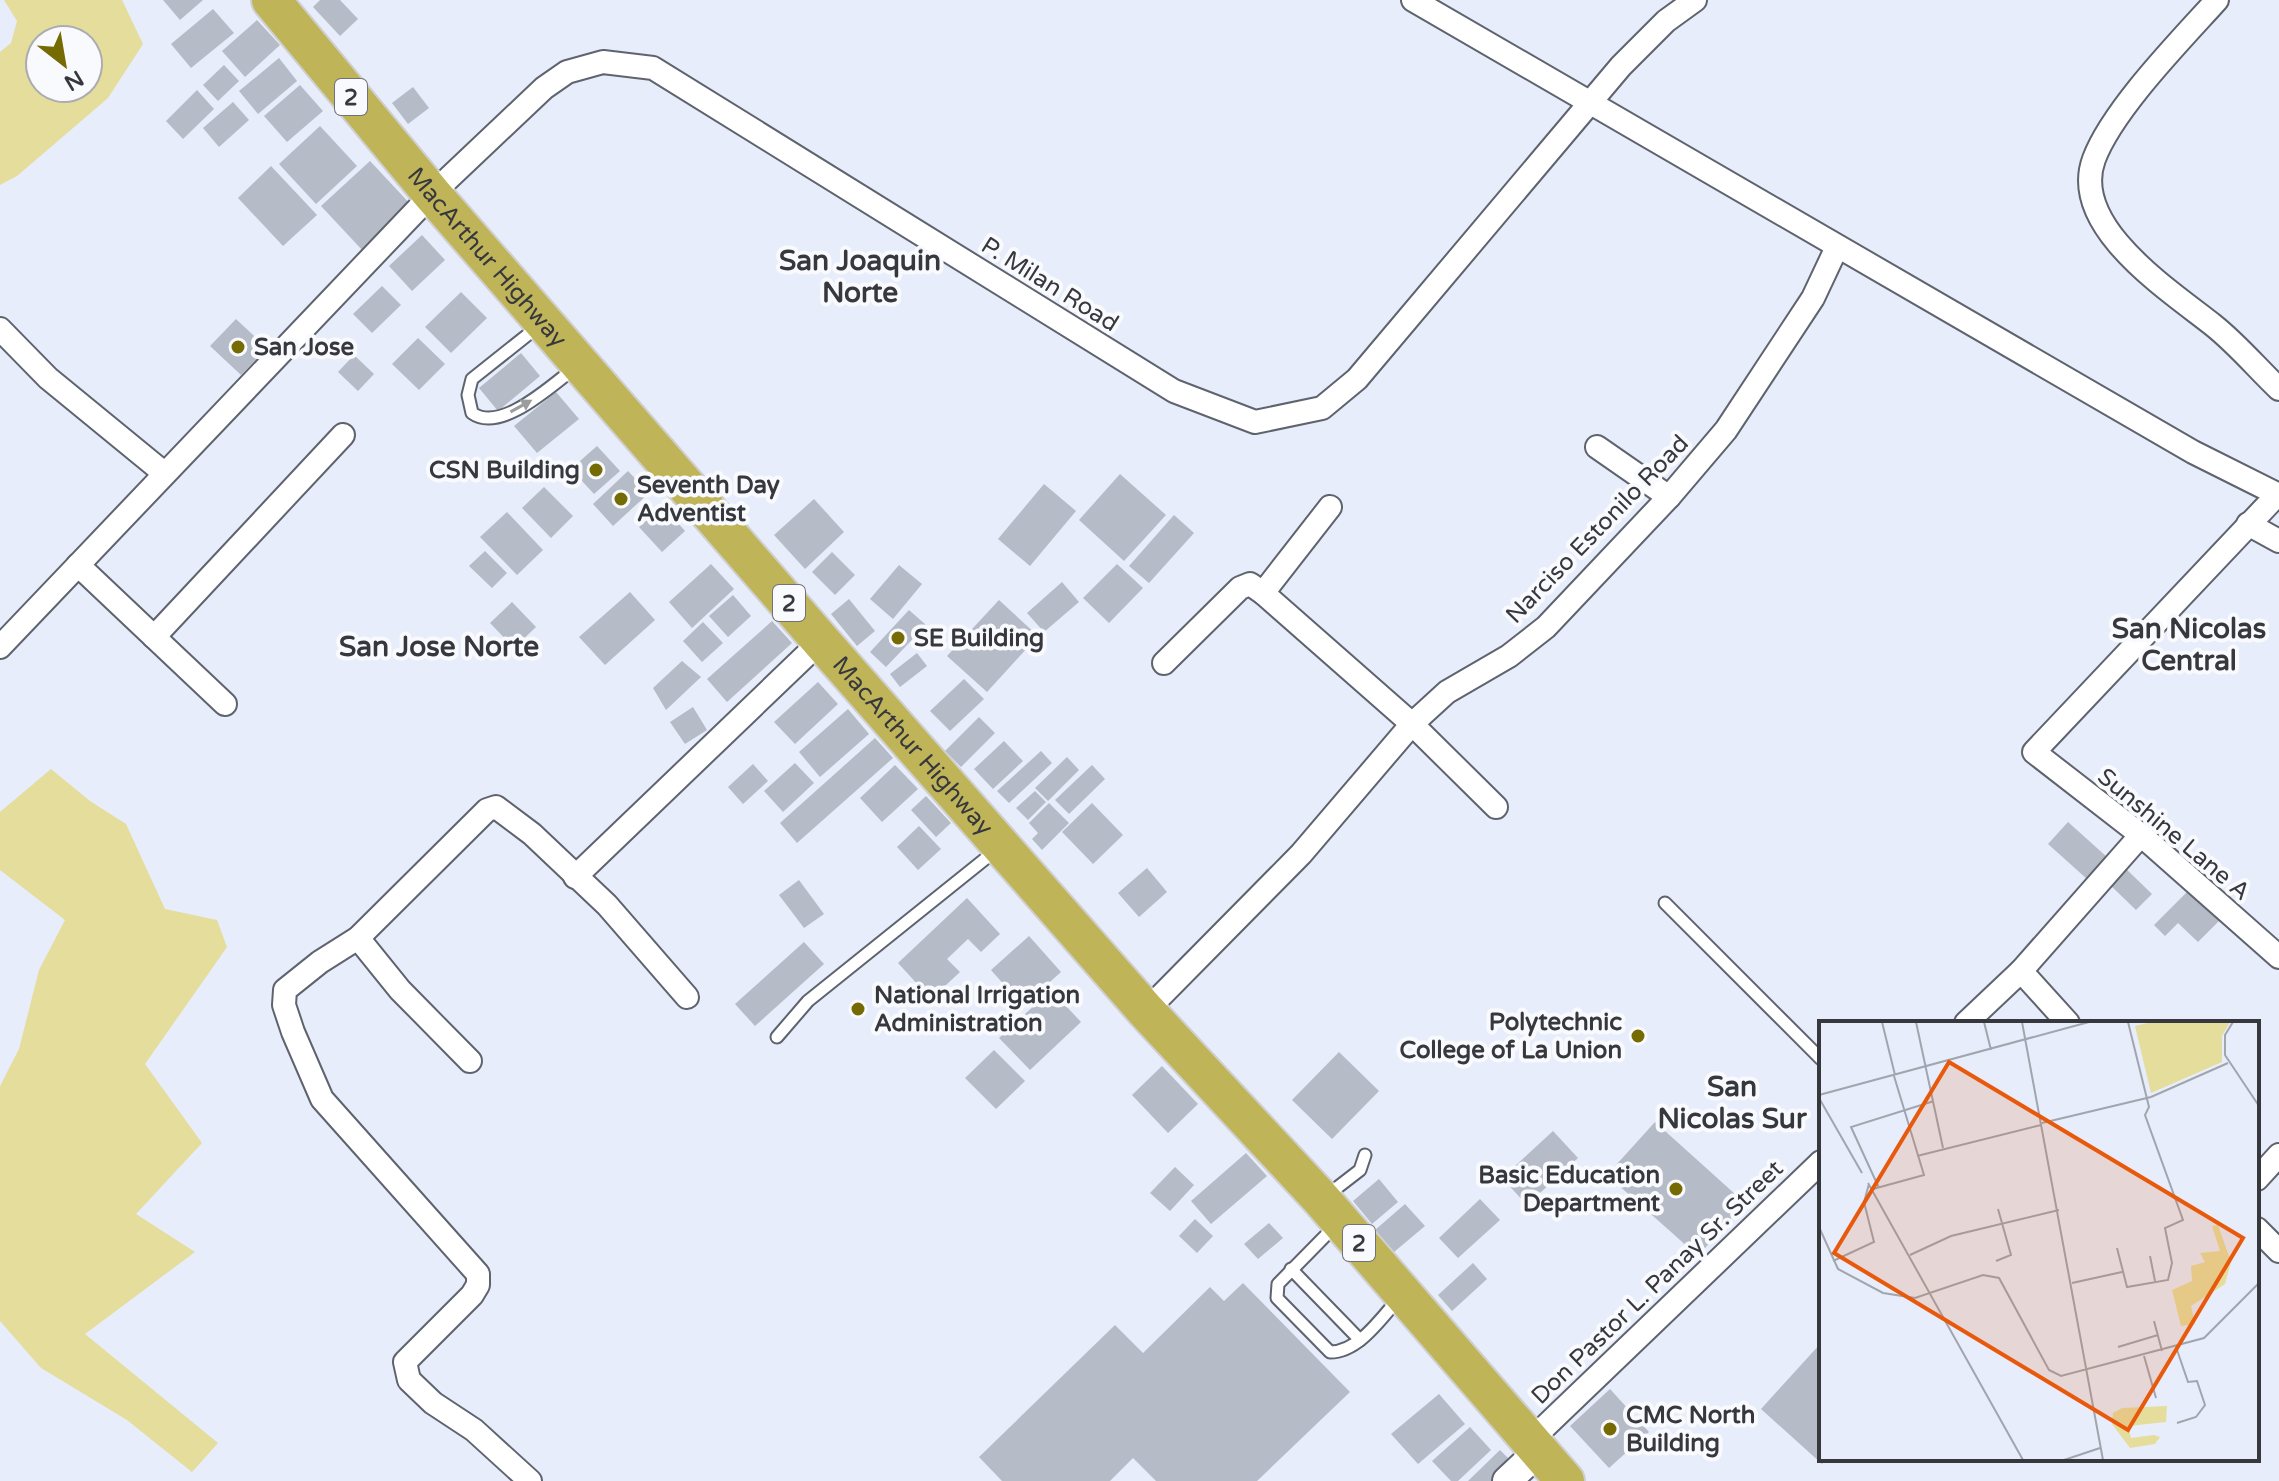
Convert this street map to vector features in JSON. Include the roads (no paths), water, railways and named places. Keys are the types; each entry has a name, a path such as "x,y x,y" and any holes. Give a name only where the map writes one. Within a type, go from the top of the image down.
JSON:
{"highway":[{"name":"MacArthur Highway","path":"271,0 432,194 821,641 1146,1011 1331,1210 1565,1481"}],"street":[{"path":"1413,0 2193,452 2278,495 2248,524 2279,541"},
{"name":"P. Milan Road","path":"4,635 78,565 432,194 544,88 567,72 603,62 653,68 1174,391 1255,422 1322,408 1357,379 1621,66 1666,21 1695,0"},
{"path":"2217,0 2153,72 2112,128 2094,160 2090,193 2102,226 2167,292 2215,327 2279,389"},
{"name":"Narciso Estonilo Road","path":"1146,1011 1301,854 1412,724 1447,692 1509,656 1546,627 1669,497 1726,430 1813,298 1837,247"},
{"path":"0,329 48,378 164,473"},
{"path":"154,637 343,435"},
{"path":"1597,447 1669,497"},
{"path":"1263,593 1330,507"},
{"name":"Sunshine Lane A","path":"2248,524 2034,752 2141,835 2279,957"},
{"path":"78,565 225,704"},
{"path":"1164,663 1240,588 1250,584 1412,724 1496,807"},
{"path":"575,877 821,641"},
{"path":"530,1481 474,1430 433,1403 409,1380 405,1362 472,1295 478,1285 478,1274 322,1099 284,1005 285,990 358,938 492,807 502,809 607,905 687,997"},
{"path":"1968,1021 2021,971 2141,835"},
{"path":"358,938 400,990 470,1061"},
{"path":"2021,971 2066,1021"},
{"path":"2259,1177 2279,1155"},
{"name":"Don Pastor L. Panay Sr. Street","path":"1534,1446 1819,1164"},
{"path":"2259,1231 2279,1251"},
{"path":"1507,1481 1534,1446"}],"lane":[{"path":"544,322 472,379 468,395 472,413 488,419 516,411 580,365"},
{"path":"777,1037 808,1001 989,858 1001,845"},
{"path":"1665,903 1819,1057"},
{"path":"1365,1155 1360,1170 1278,1284 1277,1298 1330,1352 1338,1352 1360,1340 1403,1294"},
{"path":"1291,1269 1360,1340"}],"place":[{"name":"San Jose","path":"238,347"},
{"name":"CSN Building","path":"596,470"},
{"name":"Seventh Day Adventist","path":"621,499"},
{"name":"SE Building","path":"898,638"},
{"name":"National Irrigation Administration","path":"858,1009"},
{"name":"Polytechnic College of La Union","path":"1638,1036"},
{"name":"Basic Education Department","path":"1676,1189"},
{"name":"CMC North Building","path":"1610,1429"}],"district":[{"name":"San Joaquin Norte","path":"860,276"},
{"name":"San Nicolas Central","path":"2189,644"},
{"name":"San Jose Norte","path":"439,646"},
{"name":"San Nicolas Sur","path":"1732,1102"}]}
